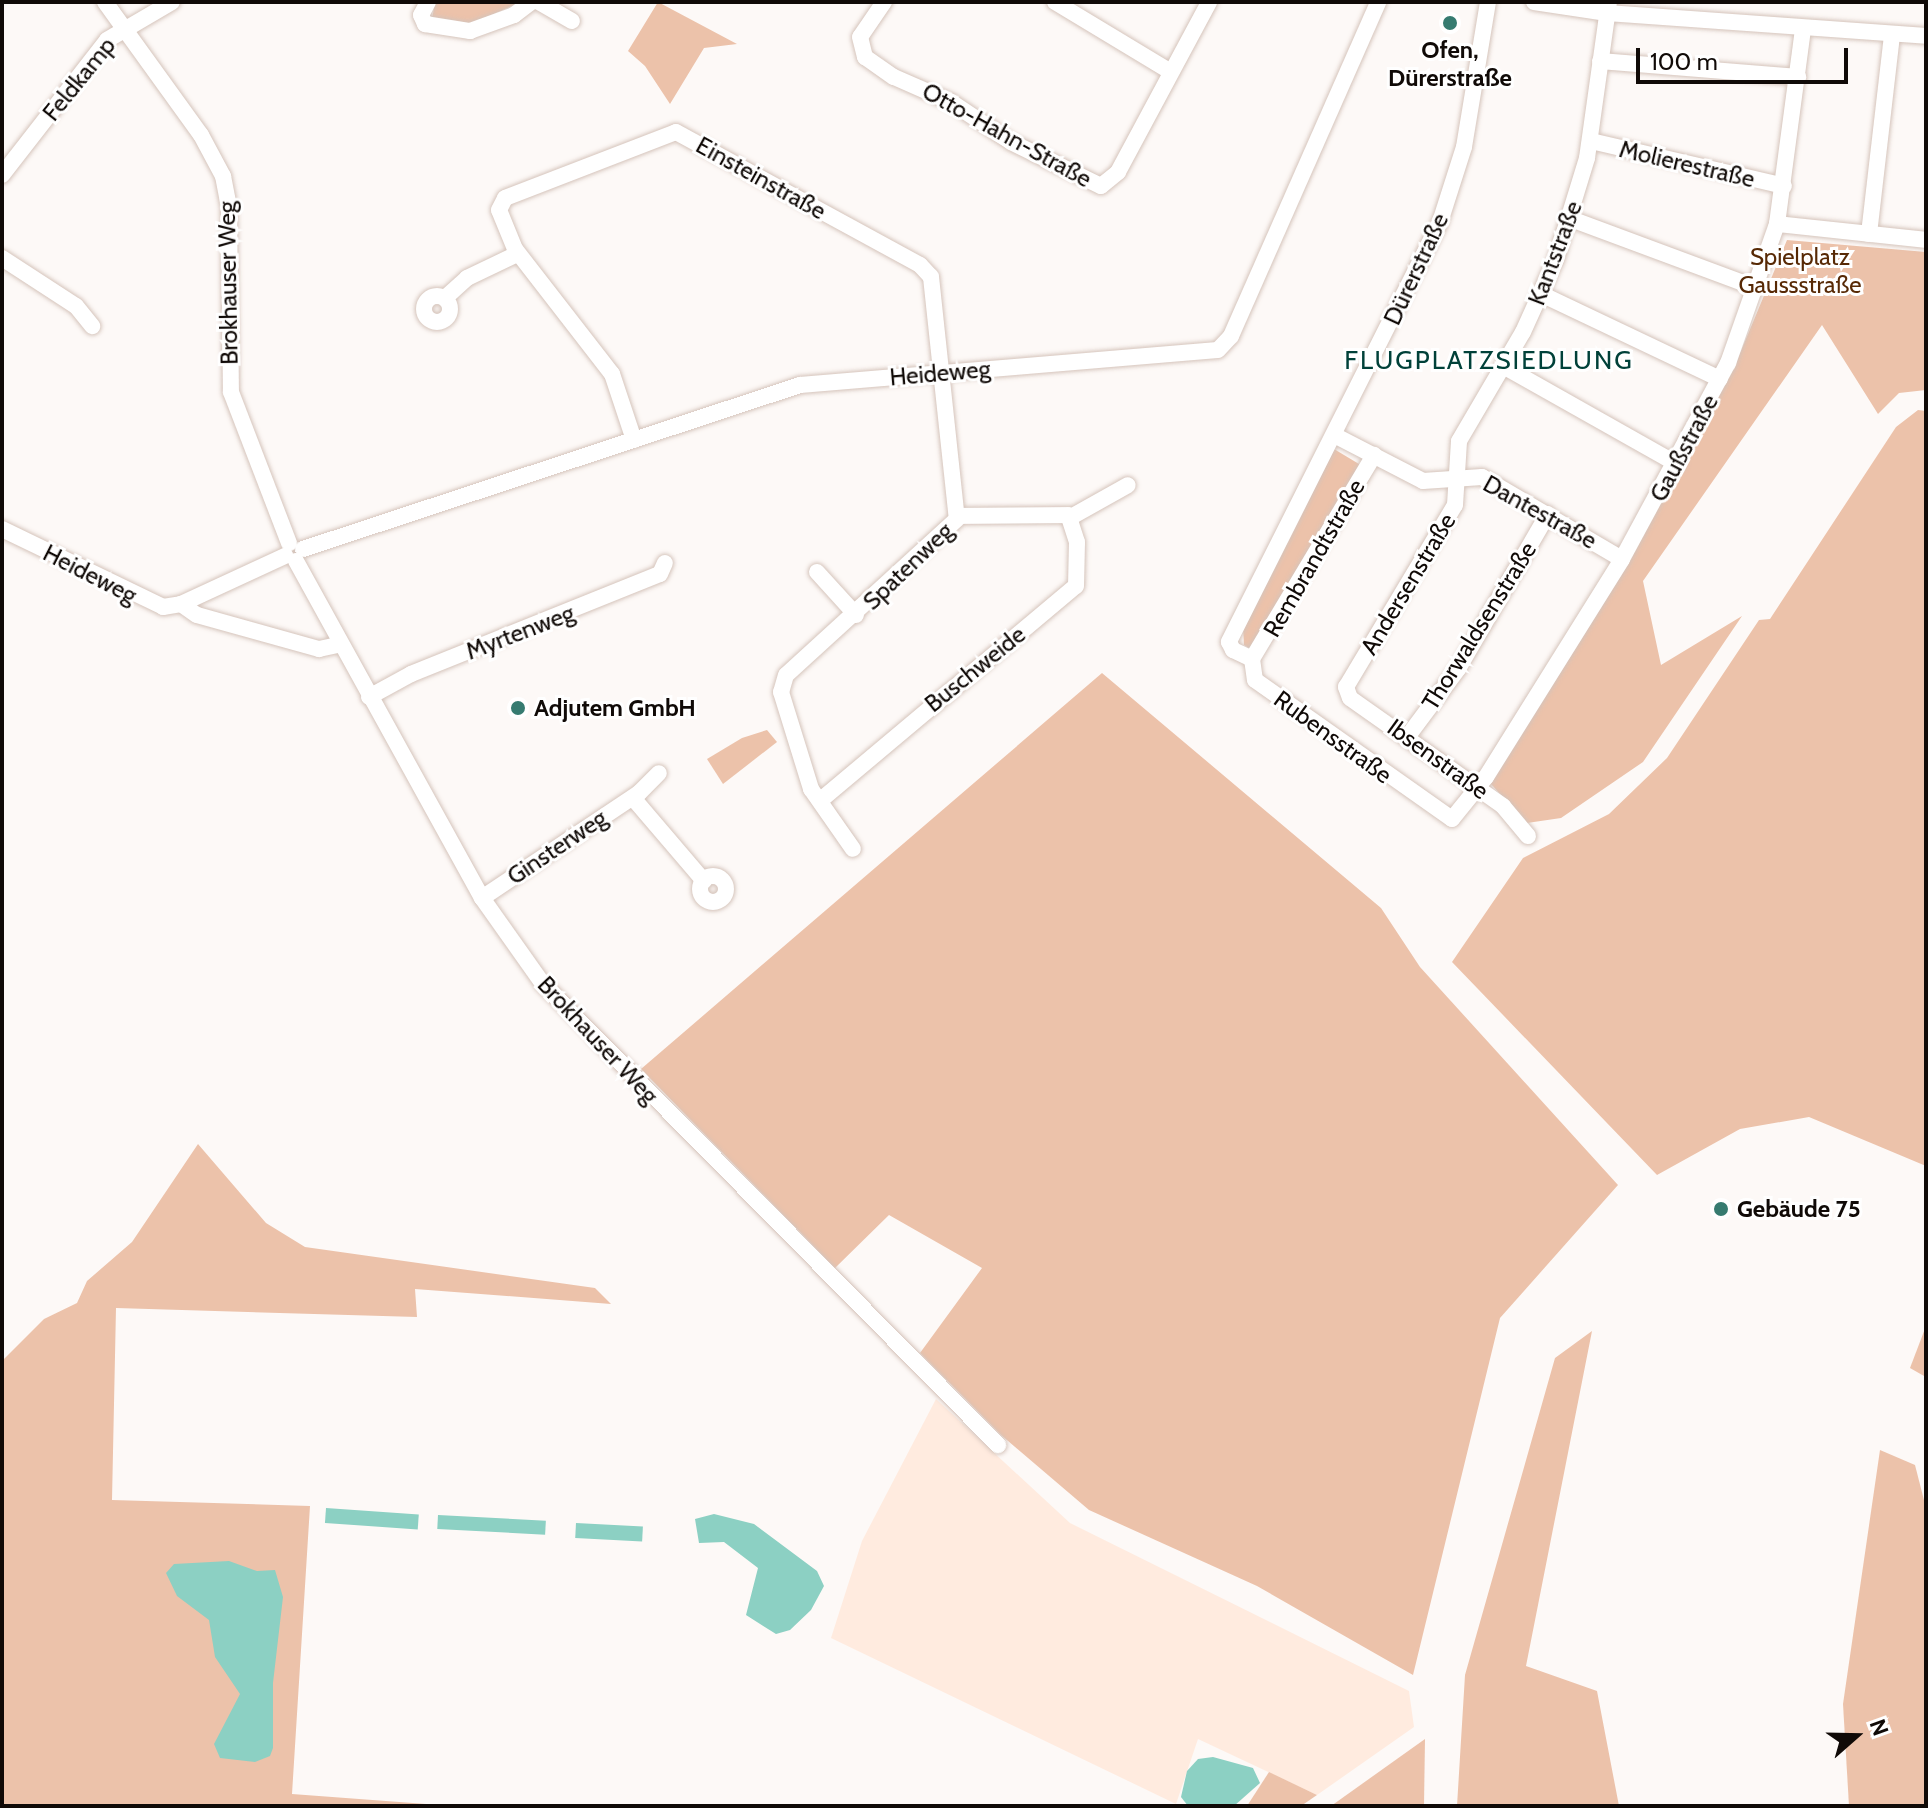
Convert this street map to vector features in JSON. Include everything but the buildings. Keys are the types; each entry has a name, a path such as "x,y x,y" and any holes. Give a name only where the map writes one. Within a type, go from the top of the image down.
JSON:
{"street":[{"name":"Brokhauser Weg","path":"105,2 206,144 225,183 231,392 293,552 338,645 482,898 543,984 998,1445"},
{"name":"Feldkamp","path":"2,175 102,45 124,26 172,2"},
{"path":"428,2 421,15 425,24 468,31 514,15 531,2"},
{"path":"539,2 572,21"},
{"name":"Otto-Hahn-Straße","path":"884,2 859,40 865,57 1098,186 1118,172 1209,2"},
{"path":"1055,2 1171,72"},
{"name":"Heideweg","path":"2,529 139,600 163,607 181,604 293,552 800,385 1202,353 1223,347 1378,2"},
{"path":"1534,2 1803,29 1926,36"},
{"name":"Kantstraße","path":"1455,476 1459,441 1541,294 1571,219 1591,141 1608,8"},
{"name":"Dürerstraße","path":"1230,646 1440,222 1464,147 1487,9"},
{"name":"Gaußstraße","path":"1452,819 1478,789 1622,559 1677,464 1720,379 1757,288 1777,224 1803,29"},
{"path":"1869,234 1892,34"},
{"path":"1600,61 1798,77"},
{"name":"Einsteinstraße","path":"634,440 612,374 517,254 499,213 502,200 676,132 927,271 935,289 941,373"},
{"name":"Molierestraße","path":"1591,141 1784,186"},
{"path":"1571,219 1757,288"},
{"path":"1777,224 1926,240"},
{"path":"445,298 467,278 517,254"},
{"path":"2,258 76,306 92,326"},
{"path":"1541,294 1720,379"},
{"path":"1503,366 1677,464"},
{"name":"Spatenweg","path":"853,849 827,818 822,799 811,789 781,692 786,675 856,615 957,516 941,373"},
{"name":"Dantestraße","path":"1334,435 1423,481 1455,476 1482,477 1622,559"},
{"name":"Rembrandtstraße","path":"1252,659 1374,455"},
{"name":"Andersenstraße","path":"1346,687 1455,505 1455,476"},
{"path":"957,516 1071,517 1128,485"},
{"name":"Thorwaldsenstraße","path":"1408,736 1458,669 1548,514"},
{"name":"Buschweide","path":"822,799 1076,586 1077,542 1071,517"},
{"name":"Myrtenweg","path":"369,697 411,674 660,574 665,563"},
{"name":"Spatenweg","path":"817,572 856,615"},
{"name":"Heideweg","path":"181,604 197,615 319,649 338,645"},
{"name":"Rubensstraße","path":"1230,646 1252,659 1255,680 1452,819"},
{"name":"Ibsenstraße","path":"1346,687 1350,698 1408,736 1503,806 1528,836"},
{"name":"Ginsterweg","path":"482,898 633,798 659,773"},
{"name":"Ginsterweg","path":"633,798 704,881"}],"shaded area":[{"path":"936,1399 1070,1523 1409,1691 1414,1727 1317,1795 1198,1739 1176,1804 831,1638 862,1541"},
{"path":"326,1508 419,1514 418,1529 325,1523"},
{"path":"714,1514 754,1524 817,1571 824,1586 811,1610 790,1630 776,1634 746,1615 758,1568 724,1542 699,1543 695,1519"},
{"path":"438,1515 546,1521 545,1535 437,1529"},
{"path":"576,1523 643,1527 642,1541 575,1538"},
{"path":"229,1561 257,1571 275,1570 283,1597 273,1683 273,1748 270,1756 255,1762 220,1758 214,1744 240,1694 215,1657 209,1620 177,1596 166,1573 174,1564"},
{"path":"1213,1757 1253,1768 1260,1783 1234,1806 1188,1806 1181,1797 1187,1771 1198,1759"}],"green space":[{"path":"435,2 516,4 471,24 432,19"},
{"path":"658,2 737,44 704,48 670,104 645,66 628,51"},
{"name":"Spielplatz Gaussstraße","path":"1787,240 1926,252 1926,390 1899,393 1878,414 1822,325 1643,581 1661,665 1742,616 1643,762 1561,818 1527,823 1490,783 1629,557 1741,351"},
{"path":"1918,410 1926,411 1926,1166 1809,1117 1740,1129 1657,1175 1452,962 1523,858 1609,814 1667,758 1759,620 1770,619 1896,427"},
{"path":"1334,449 1364,467 1251,649 1244,645 1243,627"},
{"path":"1102,673 1381,908 1420,967 1618,1185 1500,1318 1413,1675 1257,1586 1089,1510 1001,1435 920,1353 982,1268 889,1215 835,1268 641,1069"},
{"path":"767,730 777,742 723,784 707,759 742,738"},
{"path":"198,1144 266,1223 305,1247 595,1288 611,1304 415,1289 417,1317 116,1308 112,1500 310,1506 292,1794 453,1806 2,1806 2,1361 44,1319 77,1303 87,1281 132,1242"},
{"path":"1926,1326 1926,1372 1924,1376 1910,1368"},
{"path":"1592,1331 1526,1666 1597,1691 1619,1806 1457,1806 1465,1675 1555,1358"},
{"path":"1880,1450 1915,1465 1926,1508 1926,1806 1849,1806 1843,1704"},
{"path":"1425,1739 1424,1806 1331,1806"},
{"path":"1269,1772 1317,1795 1301,1806 1247,1806"}],"place":[{"name":"Ofen, Dürerstraße","path":"1450,23"},
{"name":"Adjutem GmbH","path":"518,708"},
{"name":"Gebäude 75","path":"1721,1209"}],"district":[{"name":"FLUGPLATZSIEDLUNG","path":"1489,361"}]}
